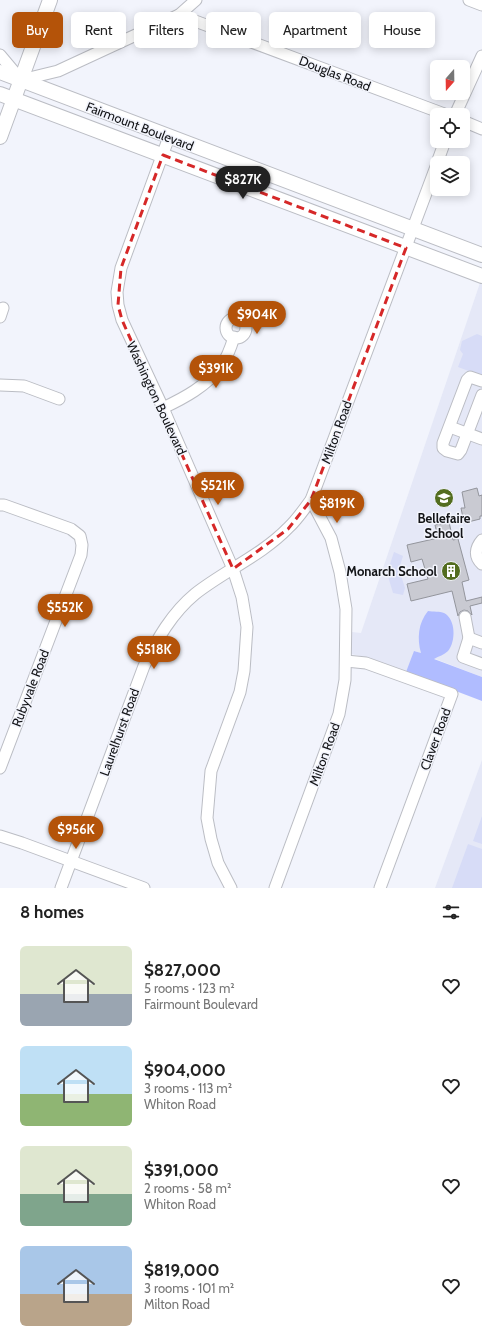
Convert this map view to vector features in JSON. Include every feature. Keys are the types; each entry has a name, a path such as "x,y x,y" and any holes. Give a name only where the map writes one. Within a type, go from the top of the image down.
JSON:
{"main road":[{"path":"0,137 50,0"},
{"name":"Fairmount Boulevard","path":"0,72 482,255"},
{"name":"Fairmount Boulevard","path":"0,94 482,276"}],"street":[{"path":"182,12 196,0"},
{"path":"469,0 482,5"},
{"name":"Douglas Road","path":"198,22 430,109"},
{"path":"0,55 21,80 58,71 134,36"},
{"path":"458,108 482,56"},
{"path":"470,124 482,129"},
{"name":"Washington Boulevard","path":"169,137 121,268 116,292 122,320 163,408 233,569 242,598 247,627 244,671 240,692 211,770 207,818 210,839 218,863 231,888"},
{"name":"Milton Road","path":"275,888 339,714 345,680 346,608 340,572 331,538 311,500 430,181"},
{"path":"163,408 189,396 209,380 222,366 234,337"},
{"path":"482,381 470,377 467,380 443,443 443,448 447,451 458,454 461,450 482,395"},
{"path":"0,385 24,386 59,400"},
{"path":"450,426 482,439"},
{"name":"Laurelhurst Road","path":"61,888 144,666 156,640 172,618 195,594 260,551 288,529 311,500"},
{"name":"Rubyvale Road","path":"0,505 4,505 71,529 80,536 82,545 81,555 0,768"},
{"path":"482,540 477,546 476,554 480,563 482,564"},
{"path":"464,617 470,638 463,657 482,664"},
{"path":"470,638 482,643"},
{"name":"Claver Road","path":"346,661 366,663 452,694 380,888"},
{"path":"0,836 144,888"}],"highlighted area":[{"path":"163,155 406,248 311,500 288,529 233,569 122,320 118,305 121,268"}],"shaded area":[{"name":"Bellefaire School","path":"481,280 482,677 415,651 406,672 365,657 351,654 352,632 361,633"},
{"path":"477,334 482,336 482,376 458,367 463,354 460,350 462,341"},
{"path":"394,552 403,556 399,569 405,588 403,595 393,593 387,573"},
{"path":"428,611 442,612 448,616 453,625 454,631 451,647 448,651 434,659 482,677 482,701 406,672 414,651 421,653 419,631 422,621"},
{"path":"482,760 482,888 435,888"},
{"path":"482,816 482,844 473,841"},
{"path":"468,844 482,849 482,888 452,888"}],"building":[{"path":"477,488 479,496 482,495 482,516 480,516 480,519 464,523 461,508 465,508 462,492"},
{"name":"Monarch School","path":"449,522 453,540 458,539 469,580 462,582 466,601 482,597 482,603 470,606 472,615 468,611 464,610 460,612 458,616 452,591 411,601 407,584 428,579 422,559 411,562 407,545 438,538 435,525"}],"place":[{"name":"Bellefaire School","path":"444,498"},
{"name":"Monarch School","path":"451,571"}]}
